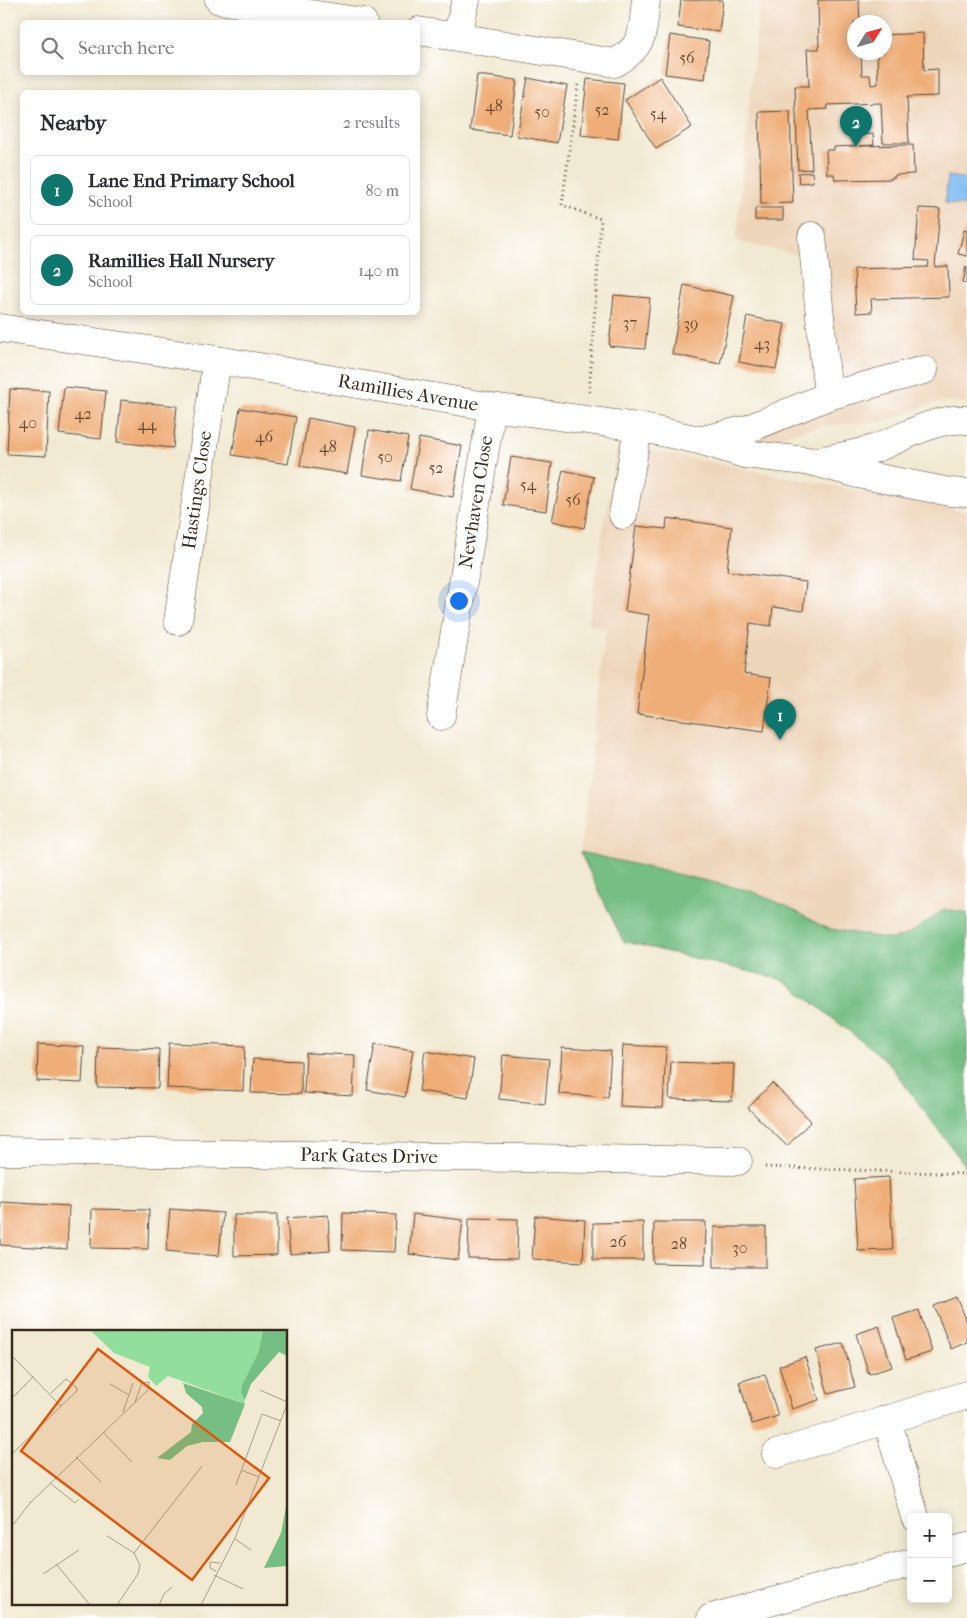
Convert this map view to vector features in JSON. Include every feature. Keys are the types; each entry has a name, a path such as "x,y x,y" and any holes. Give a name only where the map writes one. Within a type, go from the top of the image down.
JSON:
{"street":[{"path":"219,0 350,20"},
{"path":"457,37 466,0"},
{"path":"420,31 615,63 630,54 642,38 646,0"},
{"path":"812,236 828,396"},
{"name":"Ramillies Avenue","path":"0,328 216,360 492,407 638,426 699,440 744,454 815,462 886,479 950,492 967,493"},
{"name":"Hastings Close","path":"178,621 216,360"},
{"path":"699,440 748,429 828,396 924,370"},
{"name":"Newhaven Close","path":"441,716 492,407"},
{"name":"Ramillies Avenue","path":"815,462 873,449 940,422 967,420"},
{"path":"624,515 638,426"},
{"name":"Park Gates Drive","path":"0,1151 738,1161"},
{"path":"776,1454 967,1395"},
{"path":"887,1419 914,1513"},
{"path":"952,1551 967,1547"},
{"path":"711,1618 907,1564"}],"path":[{"path":"582,58 562,205 601,220 587,420"},
{"path":"738,1161 754,1166 967,1174"}],"shaded area":[{"path":"760,0 967,0 967,403 946,401 928,405 880,422 817,426 768,441 752,439 812,391 803,256 736,241"},
{"path":"617,444 967,512 967,913 945,909 912,932 890,939 826,928 786,906 751,891 580,852 606,628 588,624"}],"green space":[{"path":"580,852 751,891 786,906 826,928 890,939 912,932 945,909 967,913 967,1168 887,1061 784,980 623,941"}],"water":[{"path":"948,176 967,179 967,206 945,203"}],"building":[{"path":"681,0 723,0 719,32 678,27"},
{"path":"818,0 859,0 860,15 847,15 847,60 861,60 862,75 870,75 871,85 878,84 877,60 892,60 892,35 923,33 924,70 938,69 938,96 907,97 909,143 883,143 881,103 827,105 828,109 809,110 812,169 798,170 795,86 809,86 807,49 819,49"},
{"path":"670,35 709,41 705,79 665,74"},
{"path":"477,75 517,80 510,135 470,130"},
{"path":"660,77 692,127 656,149 625,100"},
{"path":"528,78 567,86 557,143 517,136"},
{"path":"587,79 624,83 618,139 581,135"},
{"path":"790,111 793,203 761,204 759,112"},
{"path":"873,134 874,145 859,146 913,145 914,174 895,175 892,179 835,180 834,174 827,174 826,150 834,150 834,147 855,146 854,135"},
{"path":"812,172 813,182 799,183 798,173"},
{"path":"755,208 783,208 783,220 755,220"},
{"path":"919,208 940,209 935,267 948,266 949,297 871,299 872,312 856,313 854,269 928,267 929,261 915,260"},
{"path":"964,230 967,231 967,256 958,254"},
{"path":"967,267 967,284 963,283"},
{"path":"684,285 734,296 720,364 672,354"},
{"path":"614,295 650,298 645,349 609,346"},
{"path":"747,316 785,324 776,369 739,362"},
{"path":"64,387 106,391 101,439 59,434"},
{"path":"10,389 49,391 46,456 7,454"},
{"path":"121,400 177,406 173,448 117,442"},
{"path":"240,408 296,417 288,464 232,455"},
{"path":"308,418 355,427 347,474 300,466"},
{"path":"369,430 408,437 401,481 362,475"},
{"path":"419,438 462,446 453,497 410,489"},
{"path":"511,457 552,463 546,511 503,505"},
{"path":"563,470 594,477 584,528 552,521"},
{"path":"667,518 732,527 727,571 806,582 803,611 773,607 771,626 750,623 744,674 771,678 764,731 637,714 649,615 625,611 636,526 666,529"},
{"path":"169,1043 245,1046 243,1091 167,1088"},
{"path":"38,1044 84,1047 82,1083 37,1081"},
{"path":"375,1044 413,1050 405,1097 367,1090"},
{"path":"623,1045 666,1047 663,1108 620,1106"},
{"path":"98,1047 159,1049 158,1088 97,1087"},
{"path":"562,1048 611,1051 608,1097 559,1094"},
{"path":"425,1051 474,1059 468,1098 419,1091"},
{"path":"306,1053 355,1055 353,1096 304,1093"},
{"path":"503,1055 549,1059 545,1104 499,1099"},
{"path":"253,1059 301,1061 301,1094 251,1093"},
{"path":"671,1062 734,1064 732,1101 669,1099"},
{"path":"772,1083 811,1121 787,1146 748,1108"},
{"path":"889,1177 893,1250 858,1251 854,1179"},
{"path":"1,1202 69,1206 67,1249 0,1245"},
{"path":"92,1209 149,1210 148,1249 91,1248"},
{"path":"170,1209 223,1213 219,1256 166,1251"},
{"path":"343,1213 396,1215 394,1252 342,1250"},
{"path":"413,1214 463,1220 458,1260 409,1254"},
{"path":"234,1215 277,1215 277,1255 234,1256"},
{"path":"328,1215 330,1251 290,1254 287,1218"},
{"path":"535,1216 585,1220 583,1262 532,1259"},
{"path":"469,1218 518,1219 517,1259 468,1258"},
{"path":"643,1222 643,1260 593,1260 593,1223"},
{"path":"654,1222 706,1222 705,1264 653,1263"},
{"path":"714,1227 766,1227 766,1267 714,1267"},
{"path":"957,1297 967,1322 967,1342 951,1349 934,1306"},
{"path":"919,1310 932,1352 906,1360 893,1318"},
{"path":"879,1326 892,1367 869,1374 856,1334"},
{"path":"843,1343 855,1387 828,1394 816,1350"},
{"path":"805,1357 819,1400 792,1409 779,1366"},
{"path":"765,1374 778,1416 752,1424 739,1382"}],"place":[{"name":"Ramillies Hall Nursery","path":"856,147"},
{"name":"Lane End Primary School","path":"780,740"}]}
